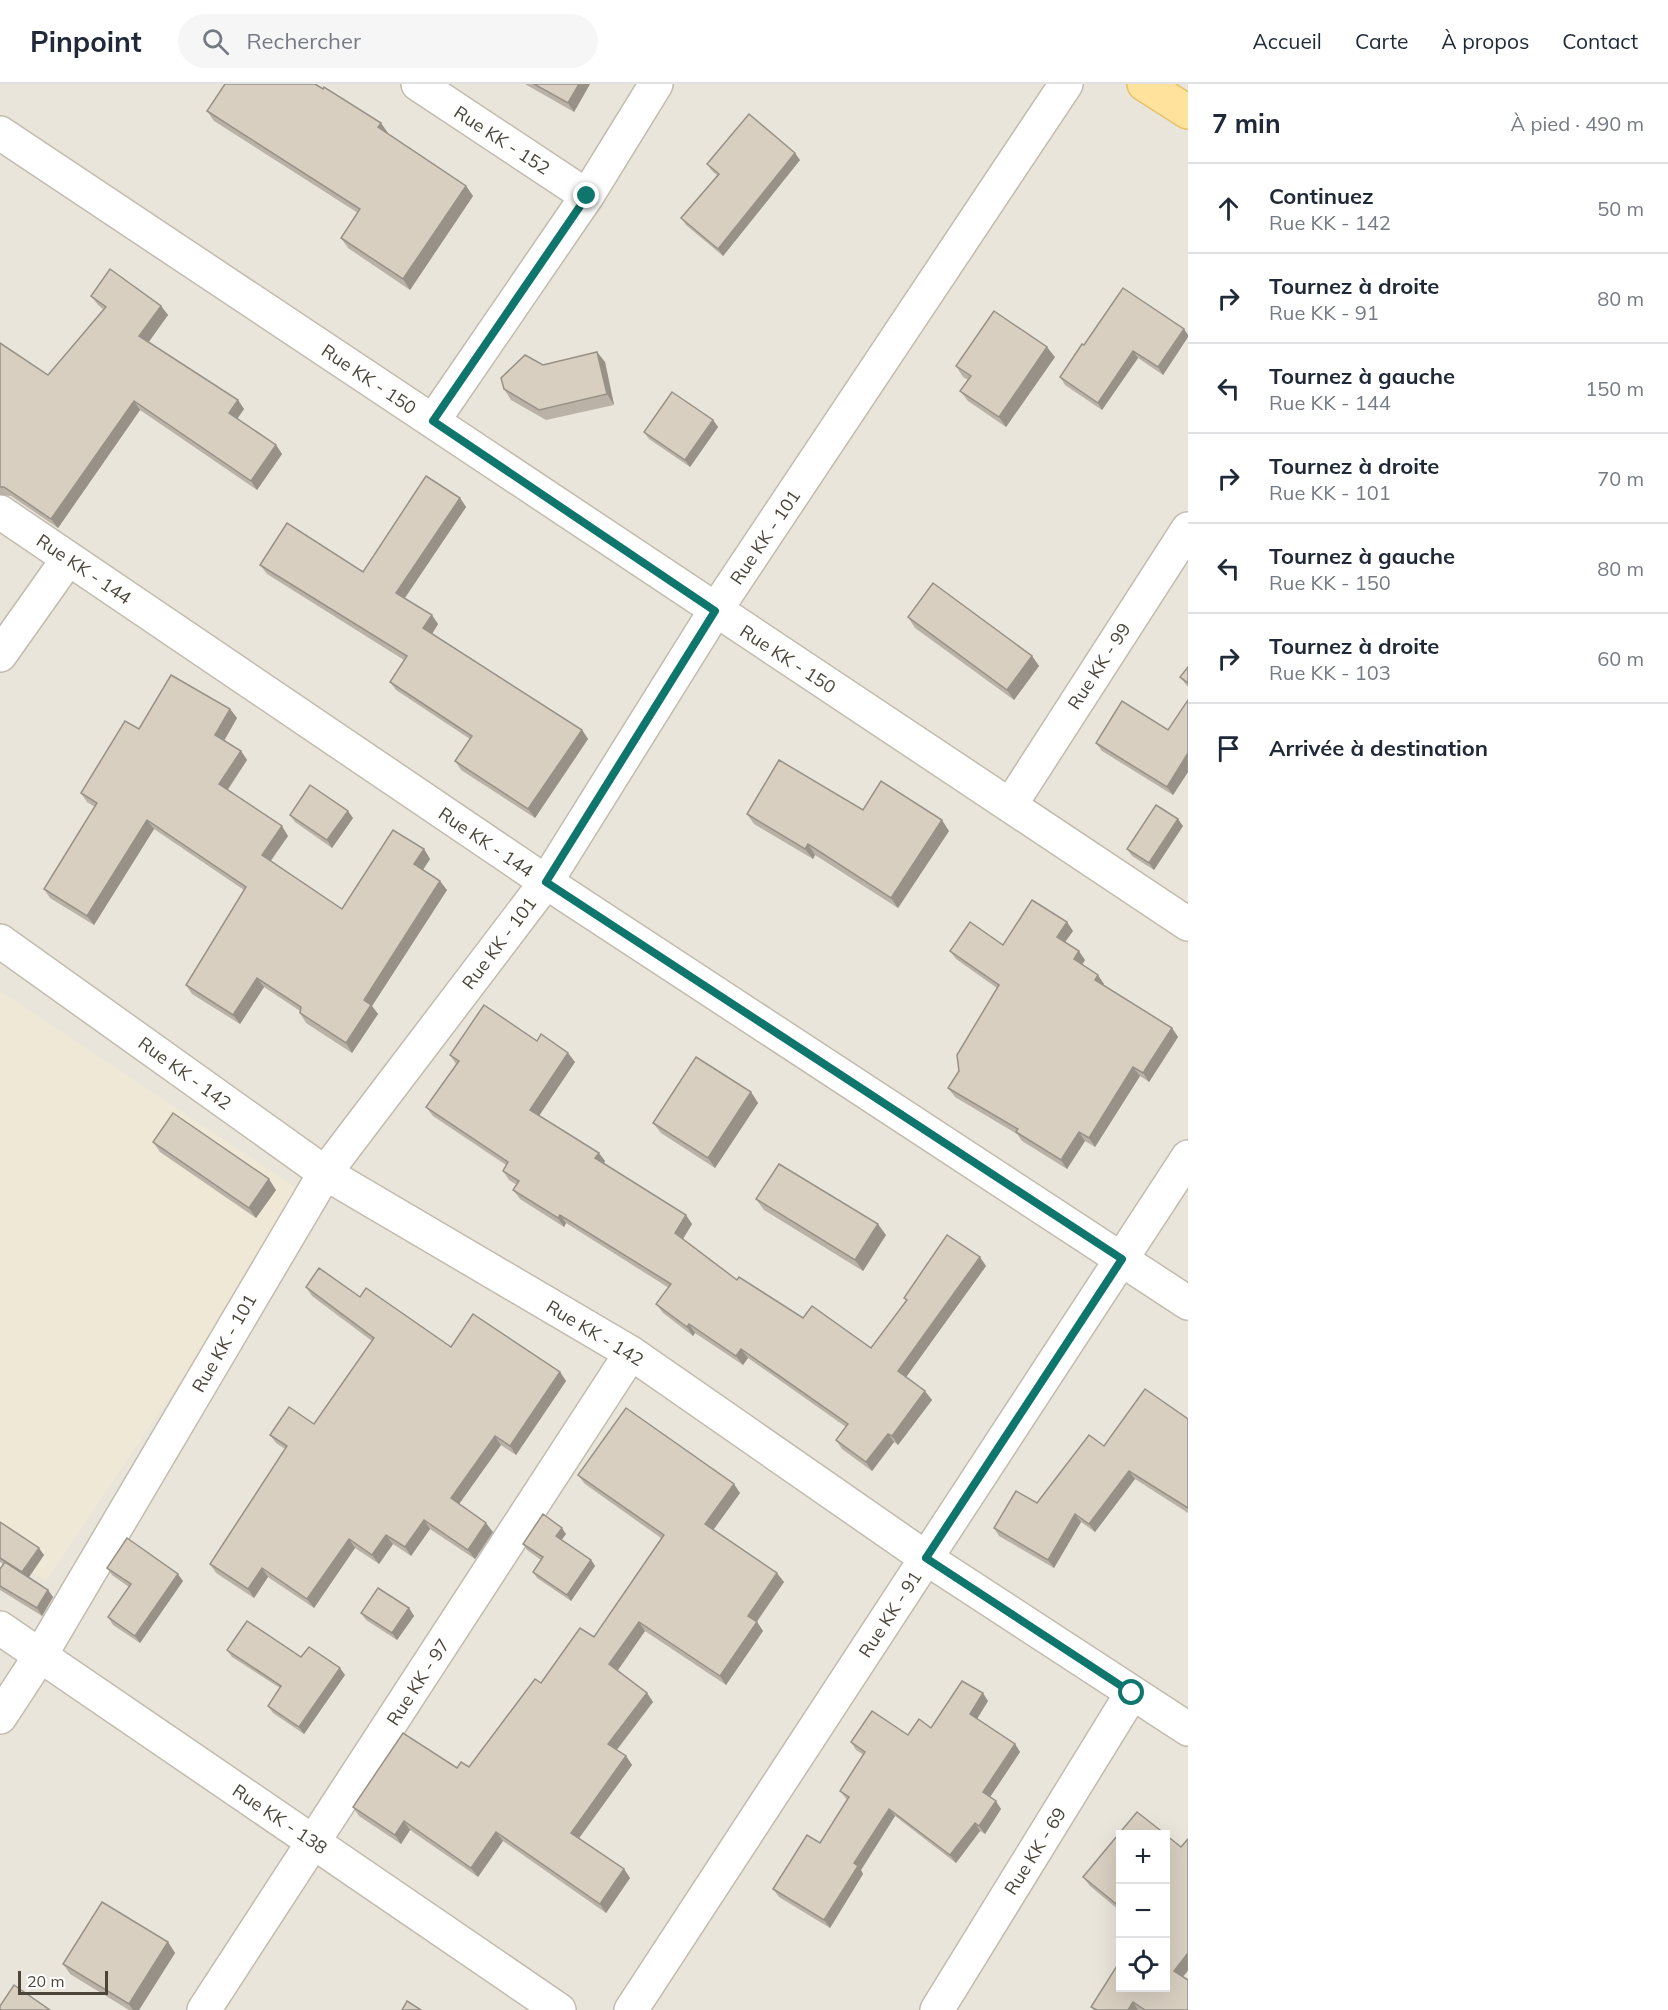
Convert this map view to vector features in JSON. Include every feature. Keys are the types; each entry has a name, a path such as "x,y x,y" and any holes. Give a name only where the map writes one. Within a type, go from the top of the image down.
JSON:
{"main road":[{"path":"1144,84 1188,112"}],"street":[{"name":"Rue KK - 152","path":"418,84 587,196"},
{"path":"433,421 587,196 656,84"},
{"name":"Rue KK - 101","path":"0,1717 40,1656 325,1173 546,882 715,611 1066,84"},
{"name":"Rue KK - 150","path":"0,133 1188,924"},
{"name":"Rue KK - 144","path":"0,512 546,882 1188,1303"},
{"name":"Rue KK - 99","path":"1011,804 1188,529"},
{"path":"0,655 69,559"},
{"name":"Rue KK - 142","path":"0,941 325,1173 631,1353 926,1558 1188,1729"},
{"name":"Rue KK - 91","path":"631,2010 1188,1157"},
{"name":"Rue KK - 97","path":"204,2010 631,1353"},
{"name":"Rue KK - 138","path":"0,1628 559,2010"},
{"name":"Rue KK - 69","path":"937,2010 1132,1693"}],"shaded area":[{"path":"0,84 1188,84 1188,2010 0,2010"},
{"path":"0,991 306,1194 46,1581 0,1551"}],"building":[{"path":"225,84 315,84 323,89 324,87 381,123 378,127 466,186 403,279 341,238 360,209 207,111"},
{"path":"534,84 579,84 568,103"},
{"path":"749,114 795,153 718,249 681,218 719,174 707,164"},
{"path":"110,269 161,306 139,336 238,400 229,413 276,445 251,481 134,401 51,519 4,487 0,487 0,343 48,375 106,307 91,296"},
{"path":"1123,288 1184,329 1158,367 1133,351 1098,403 1060,377"},
{"path":"994,311 1047,347 999,417 960,391 971,376 956,366"},
{"path":"597,352 607,394 539,410 504,389 501,378 525,355 543,365"},
{"path":"672,392 713,420 685,460 644,432"},
{"path":"426,476 460,498 396,593 432,615 423,628 582,730 528,809 455,761 472,736 390,682 407,656 260,565 287,523 363,572"},
{"path":"933,583 1032,656 1007,690 908,617"},
{"path":"1188,667 1188,683 1180,677"},
{"path":"171,675 230,709 215,735 241,751 219,784 282,826 262,855 342,909 393,830 424,849 414,864 440,881 364,1000 371,1005 346,1043 300,1013 301,1007 257,978 233,1015 186,985 246,887 147,820 87,916 44,889 97,803 81,793 125,721 139,729"},
{"path":"1188,700 1188,753 1167,787 1096,743 1122,701 1168,730"},
{"path":"779,760 863,810 881,781 942,820 891,898 808,844 805,849 747,814"},
{"path":"310,785 348,811 327,840 290,815"},
{"path":"1156,805 1178,819 1149,863 1127,849"},
{"path":"1032,900 1067,922 1057,937 1079,951 1074,959 1098,975 1095,980 1172,1028 1143,1073 1133,1067 1089,1138 1079,1132 1061,1160 1016,1132 1018,1129 948,1088 959,1071 957,1055 999,985 950,951 970,922 1003,945"},
{"path":"484,1005 537,1041 541,1034 568,1053 530,1110 599,1153 595,1158 686,1215 675,1233 737,1280 739,1277 803,1318 812,1306 871,1348 907,1300 904,1298 947,1235 980,1257 898,1371 925,1391 892,1436 888,1434 866,1462 836,1440 848,1424 741,1349 736,1356 689,1324 687,1327 656,1304 671,1284 560,1215 558,1218 513,1190 519,1181 503,1171 508,1162 426,1107 459,1061 450,1055"},
{"path":"696,1057 751,1092 708,1158 653,1123"},
{"path":"173,1113 269,1179 249,1208 153,1142"},
{"path":"779,1164 878,1224 855,1260 756,1199"},
{"path":"319,1268 360,1297 366,1288 451,1347 473,1314 560,1372 510,1446 495,1436 451,1498 486,1523 468,1550 424,1520 405,1547 386,1535 372,1555 349,1539 307,1599 262,1568 248,1589 210,1564 287,1446 270,1435 289,1407 314,1424 374,1338 306,1287"},
{"path":"1145,1389 1188,1419 1188,1508 1129,1471 1089,1524 1075,1514 1048,1560 994,1528 1016,1491 1037,1503 1089,1435 1104,1446"},
{"path":"626,1408 734,1484 705,1524 777,1573 748,1616 757,1622 720,1676 639,1622 609,1664 647,1693 608,1744 626,1756 571,1833 624,1869 600,1904 496,1832 471,1868 404,1821 395,1835 353,1807 403,1733 457,1768 461,1762 469,1767 535,1679 541,1683 580,1628 594,1637 664,1535 578,1475"},
{"path":"543,1514 562,1528 556,1536 591,1560 567,1595 533,1572 543,1557 523,1544"},
{"path":"0,1522 39,1548 22,1572 0,1558"},
{"path":"127,1538 178,1574 135,1636 108,1617 131,1584 107,1568"},
{"path":"5,1562 48,1590 37,1608 0,1586 0,1569"},
{"path":"378,1588 409,1608 392,1633 361,1613"},
{"path":"247,1621 301,1657 309,1647 340,1668 299,1727 268,1706 281,1686 227,1650"},
{"path":"962,1681 983,1693 970,1714 1015,1744 983,1792 996,1801 979,1826 975,1823 950,1855 889,1809 854,1863 858,1866 824,1920 773,1889 807,1835 820,1843 849,1797 840,1791 865,1752 851,1742 872,1711 908,1735 919,1719 931,1728"},
{"path":"1137,1812 1160,1830 1122,1830"},
{"path":"1116,1837 1116,1904 1083,1877"},
{"path":"1170,1838 1181,1847 1188,1839 1188,1953 1174,1971 1188,1980 1188,2010 1145,2010 1133,2002 1128,2010 1097,2010 1091,2007 1116,1967 1116,1992 1170,1992"},
{"path":"102,1902 168,1942 129,2004 63,1964"},
{"path":"14,1985 50,2010 0,2010 0,2006"},
{"path":"407,2001 421,2010 402,2010"}],"route":[{"path":"587,196 433,421 715,611 546,882 1122,1259 926,1558 1132,1693"}]}
